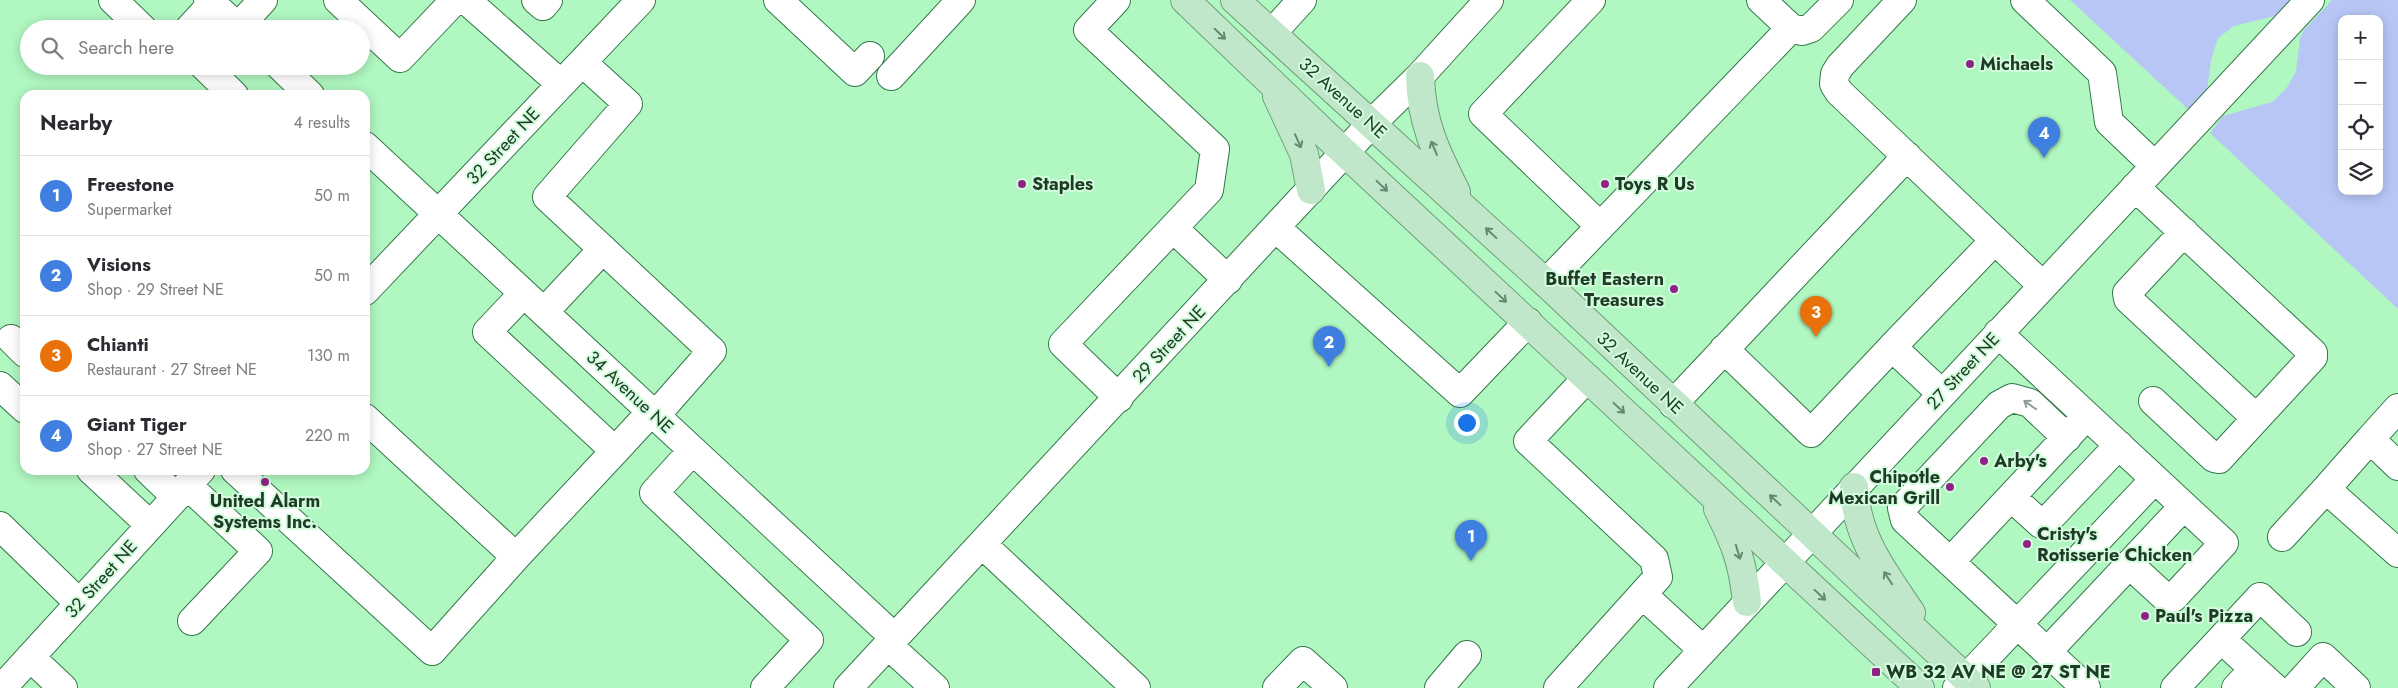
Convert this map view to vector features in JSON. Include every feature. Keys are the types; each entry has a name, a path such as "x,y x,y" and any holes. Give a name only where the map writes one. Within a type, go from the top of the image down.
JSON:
{"main road":[{"path":"1185,0 1269,82 1920,688"},
{"name":"32 Avenue NE","path":"1235,0 1464,207 1933,648 1967,685"},
{"path":"1420,76 1420,101 1424,120 1434,148 1464,207"},
{"path":"1269,82 1304,154 1311,190"},
{"path":"1854,487 1855,505 1861,531 1879,564 1933,648"},
{"path":"1710,492 1736,543 1742,563 1747,602"}],"street":[{"path":"113,0 134,20"},
{"path":"246,20 263,0"},
{"path":"338,0 359,20"},
{"path":"370,30 400,58 455,0"},
{"path":"466,0 562,84"},
{"path":"536,0 543,6 548,0"},
{"name":"32 Street NE","path":"370,286 641,0"},
{"path":"778,0 855,72 870,56"},
{"path":"891,76 961,0"},
{"path":"1116,0 1088,30 1216,149 1209,190 1063,344 1118,398"},
{"path":"1272,33 1302,0"},
{"name":"29 Street NE","path":"848,688 1372,123 1420,76 1489,0"},
{"path":"1591,0 1483,114 1600,226"},
{"path":"1761,0 1791,28 1802,31 1811,28 1839,0"},
{"path":"1902,0 1840,66 1835,74 1834,84 1839,92 2043,286"},
{"path":"2024,0 2102,73 2109,122 2155,166"},
{"name":"27 Street NE","path":"1668,688 1941,393 2310,0"},
{"path":"196,20 210,2 230,20"},
{"path":"1546,284 1791,28"},
{"path":"239,475 432,651 516,557 712,351 547,197 628,104 582,63"},
{"path":"213,75 229,90"},
{"path":"289,75 305,90"},
{"name":"34 Avenue NE","path":"370,151 692,451 892,642 935,688"},
{"path":"1673,404 1906,156"},
{"path":"2135,187 2313,353 2313,357 2219,459 2214,458 2153,401"},
{"path":"1173,228 1228,280"},
{"path":"1276,228 1460,393 1528,322"},
{"path":"2184,232 2127,293 2128,299 2256,418"},
{"path":"1724,349 1810,433 1995,240"},
{"path":"544,312 603,249"},
{"path":"524,294 487,332 615,451"},
{"path":"1998,333 2224,543 2173,598 2166,598 2130,565"},
{"path":"1892,347 1941,393"},
{"path":"1558,688 1658,577 1654,559 1528,441 1587,378"},
{"path":"0,386 20,404"},
{"path":"2067,438 2030,403 2012,398 1999,405 1902,508 1905,520 2086,688"},
{"path":"2282,537 2398,408"},
{"path":"1950,562 2087,415"},
{"path":"370,423 516,557"},
{"path":"2370,439 2398,466"},
{"path":"2011,496 2040,524 2044,524 2119,445"},
{"path":"692,451 654,493 808,640 764,688"},
{"path":"96,475 150,525"},
{"path":"162,475 188,484 258,551 192,621"},
{"path":"1967,685 2017,624 2155,479"},
{"name":"32 Street NE","path":"3,681 30,657 188,484"},
{"path":"2326,489 2397,551"},
{"path":"2047,652 2184,506"},
{"path":"0,526 79,603"},
{"path":"982,544 1136,688"},
{"path":"1643,595 1703,650"},
{"path":"2175,688 2260,597 2297,632"},
{"path":"2221,639 2245,678 2275,688"},
{"path":"1439,688 1467,655"},
{"path":"30,657 63,688"},
{"path":"2295,688 2323,657 2356,688"},
{"path":"1277,688 1303,661 1333,688"}],"shaded area":[{"path":"2070,0 2294,0 2283,12 2275,16 2234,26 2218,38 2211,60 2206,97 2191,112"},
{"path":"2332,0 2398,0 2398,309 2210,133 2223,116 2272,102 2286,89 2296,72 2300,38 2304,30"}],"place":[{"name":"Michaels","path":"1970,64"},
{"name":"Giant Tiger","path":"2044,158"},
{"name":"Staples","path":"1022,184"},
{"name":"Toys R Us","path":"1605,184"},
{"name":"Buffet Eastern Treasures","path":"1674,289"},
{"name":"Chianti","path":"1816,337"},
{"name":"Visions","path":"1329,367"},
{"name":"Arby's","path":"1984,461"},
{"name":"United Alarm Systems Inc.","path":"265,482"},
{"name":"Chipotle Mexican Grill","path":"1950,487"},
{"name":"Cristy's Rotisserie Chicken","path":"2027,544"},
{"name":"Freestone","path":"1471,561"},
{"name":"Paul's Pizza","path":"2145,616"},
{"name":"WB 32 AV NE @ 27 ST NE","path":"1876,672"}]}
